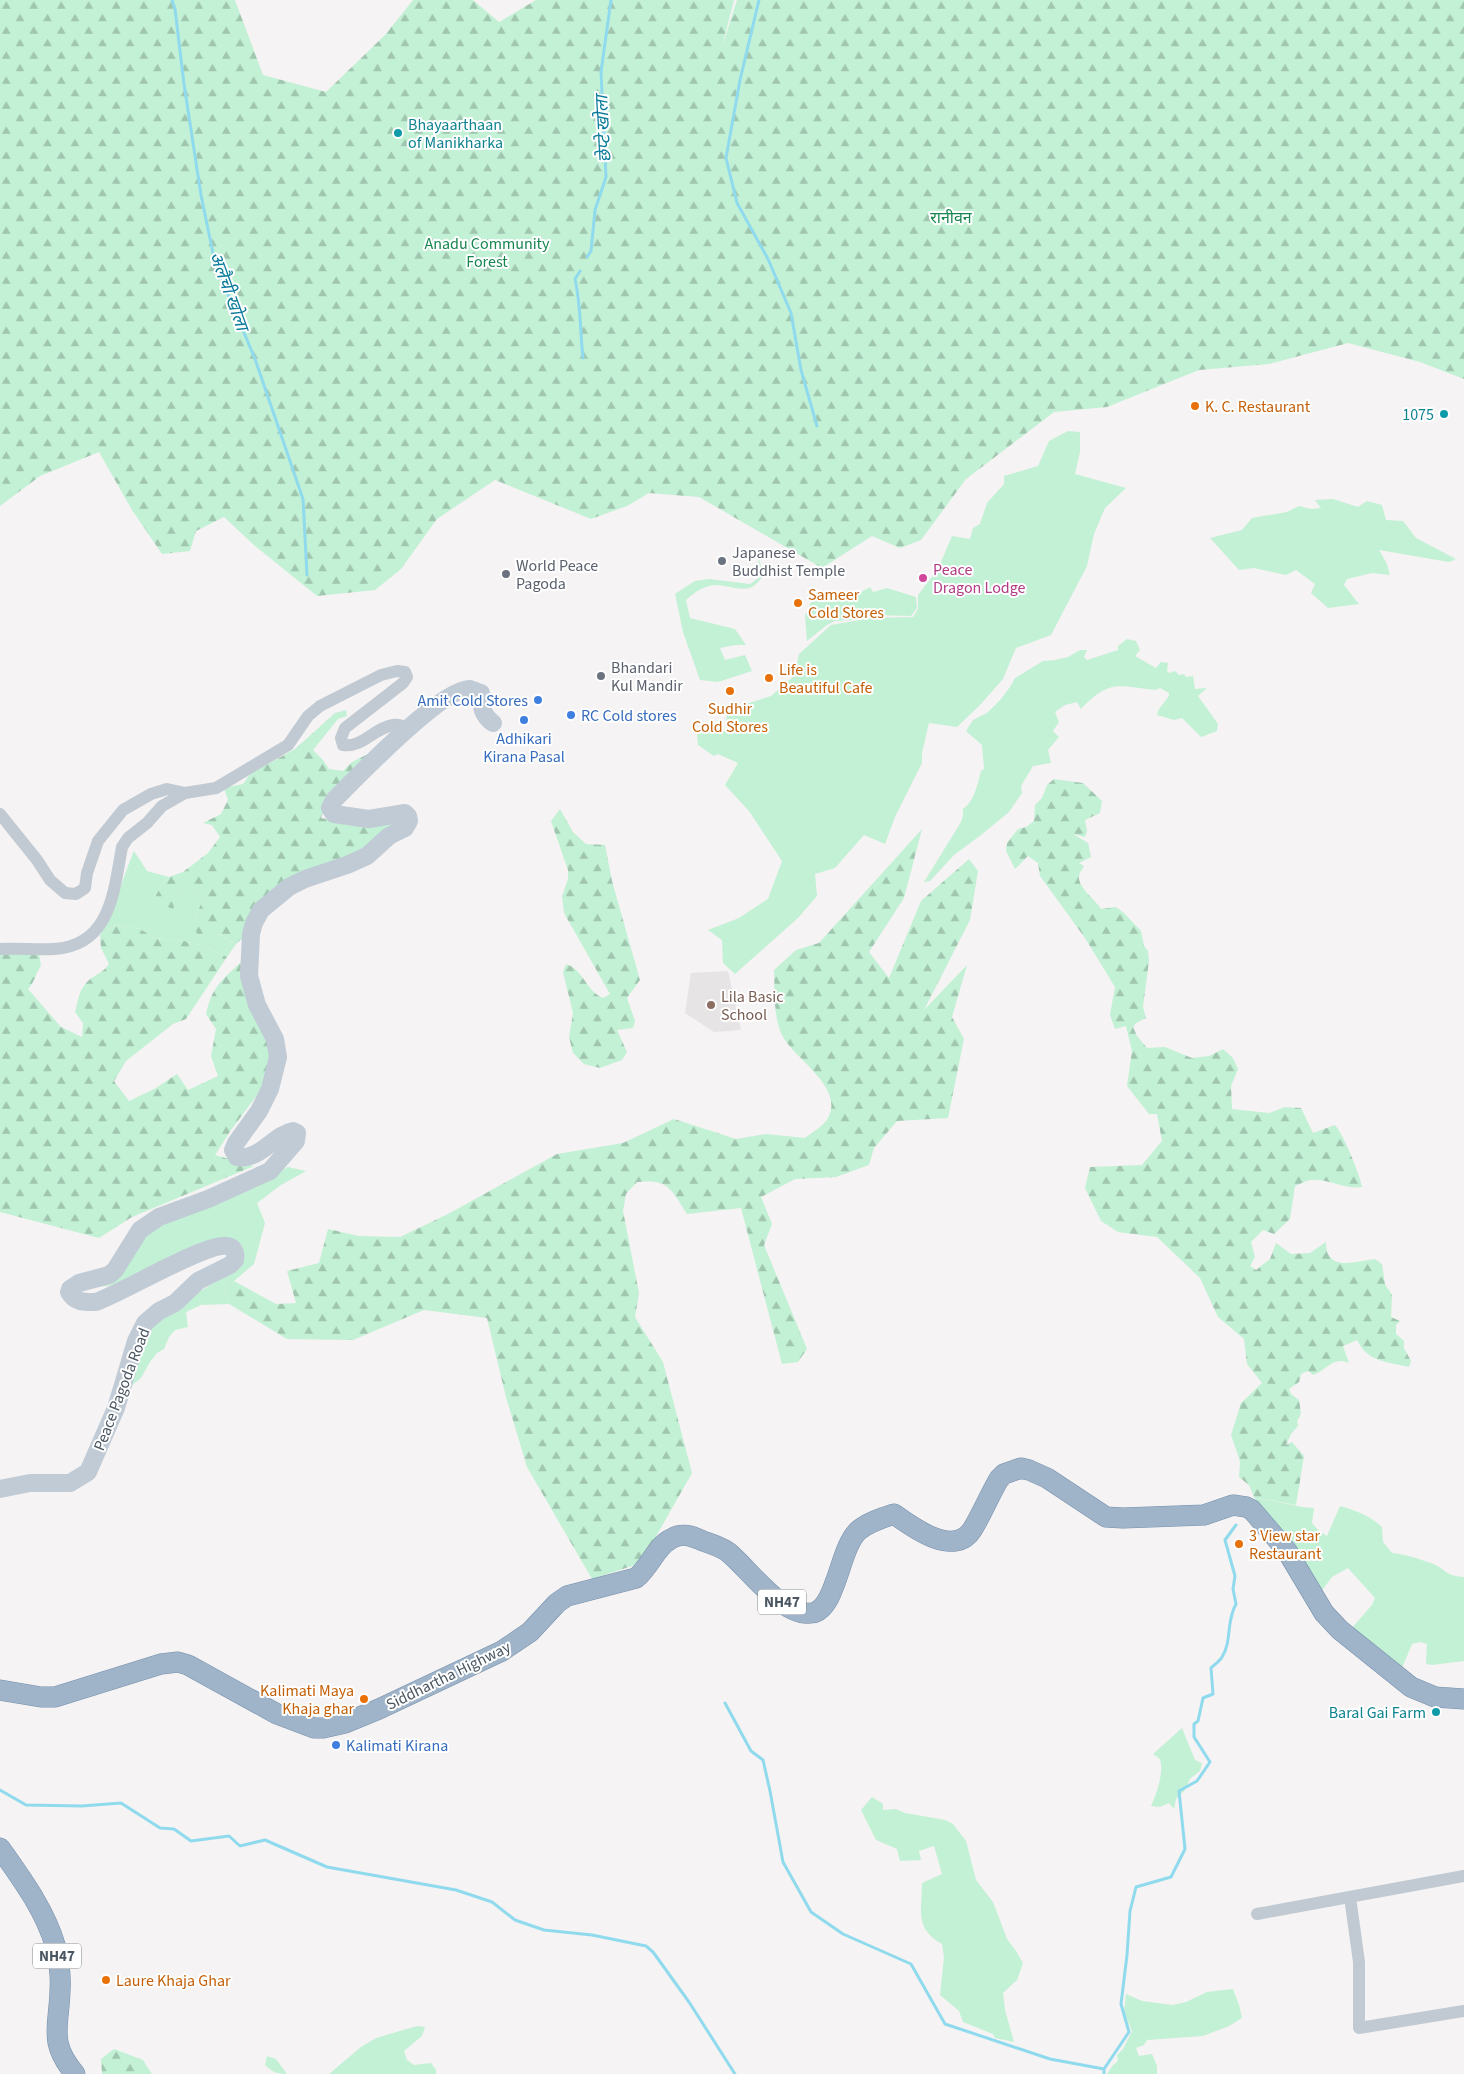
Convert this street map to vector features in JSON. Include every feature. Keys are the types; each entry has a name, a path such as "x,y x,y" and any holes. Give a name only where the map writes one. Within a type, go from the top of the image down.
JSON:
{"highway":[{"name":"Siddhartha Highway","path":"0,1690 41,1697 55,1697 162,1664 178,1662 198,1668 277,1714 293,1721 314,1728 334,1726 380,1709 502,1651 530,1632 557,1603 567,1596 636,1578 644,1572 666,1541 679,1535 695,1537 726,1550 780,1601 806,1614 815,1613 824,1608 846,1550 858,1531 894,1514 915,1528 942,1540 952,1542 964,1539 972,1531 1004,1474 1021,1468 1048,1478 1106,1517 1204,1515 1233,1505 1246,1506 1252,1510 1287,1551 1324,1613 1340,1630 1411,1687 1435,1697 1464,1699"},
{"name":"NH47","path":"0,1848 23,1881 50,1929 58,1960 60,1977 56,2025 58,2044 65,2060 75,2074"}],"main road":[{"name":"Peace Pagoda Road","path":"0,1489 30,1483 70,1483 88,1472 116,1408 136,1341 145,1323 175,1303 198,1281 230,1265 235,1260 236,1254 228,1246 221,1246 198,1254 96,1302 80,1302 71,1296 70,1289 78,1283 109,1275 115,1270 140,1230 147,1224 159,1217 208,1199 270,1171 296,1141 297,1133 293,1131 246,1158 237,1158 233,1150 236,1142 249,1127 259,1111 270,1089 278,1057 275,1039 257,1005 250,976 249,951 254,923 267,904 289,887 304,879 347,865 367,856 389,836 406,828 410,821 404,813 369,819 334,814 330,808 334,800 408,728 439,704 457,693 469,689 480,693 481,707 485,717 493,724"}],"street":[{"path":"0,949 56,949 70,946 93,933 102,924 108,912 122,847 128,838 147,823 162,806 185,793 216,788 288,745 308,716 320,706 381,675 397,671 405,672 407,677 403,683 345,728 341,738 343,745 352,746 382,728 395,724 408,728"},
{"path":"0,814 37,860 50,880 65,893 76,894 85,888 87,873 98,841 123,810 151,794 167,789 185,793"},
{"path":"1257,1914 1464,1876"},
{"path":"1350,1897 1358,1962 1360,2028 1464,2011"}],"shaded area":[{"name":"Lila Basic School","path":"728,971 741,1030 714,1032 685,1013 691,973"}],"green space":[{"path":"0,0 235,0 263,75 326,92 385,35 413,0 473,0 499,22 536,0 734,0 722,47 737,0 1464,0 1464,379 1420,362 1348,343 1269,364 1199,370 1107,407 1054,412 966,479 921,540 900,548 872,536 822,568 699,497 649,493 627,506 591,519 495,480 437,519 401,569 375,590 317,596 255,546 224,517 196,531 190,551 162,554 132,510 99,452 40,476 0,506"},
{"path":"1068,431 1080,432 1080,452 1075,474 1126,488 1105,508 1094,534 1087,566 1051,635 1016,648 1003,679 957,727 929,723 922,753 922,763 895,817 885,844 864,835 835,868 815,874 817,896 798,918 735,974 723,963 722,940 708,930 739,918 768,899 782,861 749,811 725,785 738,763 718,754 714,756 698,745 697,734 726,731 727,710 771,696 794,676 799,654 831,625 871,618 913,617 918,609 918,595 938,569 952,536 970,539 973,528 980,524 987,503 1004,484 1004,476 1038,466 1049,441"},
{"path":"1333,499 1358,507 1367,501 1382,505 1386,520 1403,521 1416,538 1456,559 1449,562 1379,550 1387,564 1390,575 1372,573 1347,579 1344,585 1359,604 1328,608 1311,593 1315,584 1296,570 1286,575 1254,568 1239,570 1210,538 1242,530 1252,518 1287,512 1299,506 1311,509 1321,508 1315,500"},
{"path":"758,556 764,576 752,587 741,589 720,585 709,586 694,593 686,600 690,618 735,629 746,645 720,648 725,660 745,655 752,671 718,682 700,680 683,632 675,594 695,581 709,579 750,584 760,577"},
{"path":"870,587 873,592 887,588 916,597 917,608 911,616 868,615 851,620 835,621 807,641 805,616 812,600 821,599 825,592 854,596"},
{"path":"1127,639 1136,641 1140,650 1135,656 1156,668 1161,662 1168,663 1167,671 1170,673 1175,671 1179,675 1184,674 1186,677 1193,676 1195,689 1207,688 1198,696 1218,724 1217,731 1201,737 1182,718 1174,720 1157,715 1159,709 1169,696 1169,693 1160,688 1155,690 1123,686 1115,687 1099,693 1081,709 1077,702 1065,705 1055,712 1059,722 1053,731 1059,737 1048,750 1051,763 1033,766 1021,786 1022,793 1009,812 954,855 930,881 924,882 961,822 963,809 973,797 981,771 984,769 982,745 966,731 973,720 987,713 1001,699 1015,678 1043,661 1068,657 1080,650 1087,650 1084,657 1087,660 1118,650 1118,646"},
{"path":"346,710 347,716 338,719 313,750 329,769 343,771 352,762 378,749 325,807 321,818 334,820 395,817 395,826 357,857 313,872 236,944 219,934 197,935 194,920 204,897 191,886 177,894 173,909 153,901 162,884 169,877 183,872 208,853 220,837 212,825 203,823 221,814 228,800 224,788 243,784 250,774 295,749 335,713"},
{"path":"1054,779 1083,783 1102,801 1100,813 1085,820 1087,831 1085,837 1073,834 1088,843 1091,857 1079,863 1084,866 1079,878 1082,887 1101,909 1116,907 1141,931 1144,946 1148,951 1149,961 1143,1007 1146,1018 1136,1023 1133,1027 1137,1036 1147,1048 1165,1047 1192,1058 1209,1056 1223,1049 1233,1058 1238,1069 1231,1086 1232,1109 1269,1113 1285,1107 1301,1108 1313,1133 1335,1125 1347,1145 1358,1173 1362,1187 1349,1187 1317,1180 1308,1180 1295,1186 1290,1219 1274,1234 1263,1230 1251,1242 1255,1257 1250,1266 1256,1270 1270,1259 1276,1243 1291,1254 1310,1253 1326,1242 1327,1252 1336,1262 1351,1263 1375,1259 1382,1264 1385,1284 1392,1295 1391,1317 1400,1321 1396,1325 1396,1334 1404,1341 1404,1348 1411,1361 1409,1367 1379,1360 1366,1353 1357,1340 1343,1346 1349,1363 1338,1361 1313,1375 1308,1371 1301,1374 1299,1382 1289,1389 1291,1394 1299,1400 1301,1414 1297,1421 1298,1426 1291,1434 1286,1445 1292,1442 1304,1456 1296,1505 1254,1497 1249,1485 1239,1477 1240,1461 1231,1435 1241,1403 1262,1383 1247,1364 1244,1339 1218,1317 1200,1278 1157,1237 1118,1232 1101,1221 1085,1188 1090,1167 1142,1165 1162,1141 1157,1114 1149,1114 1127,1086 1132,1051 1126,1026 1115,1029 1110,1015 1115,987 1085,938 1040,876 1038,863 1028,856 1015,869 1006,851 1007,843 1018,829 1026,827 1034,821 1035,805 1042,798 1047,785"},
{"path":"560,809 573,832 586,844 605,845 612,881 640,980 627,998 635,1021 633,1028 617,1030 627,1052 622,1060 600,1068 584,1064 573,1053 569,1037 573,1013 563,972 566,964 577,970 597,995 603,998 610,994 564,913 562,896 568,879 568,870 551,821"},
{"path":"922,829 904,898 869,952 889,978 921,901 969,859 978,871 970,920 924,1010 967,965 952,1017 964,1039 948,1118 897,1121 874,1148 869,1165 836,1177 795,1179 761,1197 772,1224 764,1245 807,1349 798,1362 782,1364 741,1208 687,1214 673,1192 663,1184 648,1181 637,1182 626,1194 623,1211 639,1293 635,1317 663,1362 692,1473 641,1563 592,1579 527,1467 506,1397 487,1318 424,1310 353,1340 287,1339 229,1304 224,1287 234,1281 276,1304 296,1303 287,1271 319,1263 328,1229 359,1236 400,1237 448,1214 557,1154 623,1143 674,1119 736,1139 766,1134 805,1138 821,1127 828,1118 831,1106 830,1095 816,1074 782,1035 776,1012 774,970 796,950 819,943"},
{"path":"134,851 147,871 169,877 162,884 153,901 177,894 191,886 204,897 194,920 236,944 227,957 204,946 184,941 155,938 140,929 116,925 100,935 110,915"},
{"path":"116,925 140,929 155,938 184,941 204,946 227,957 186,1019 173,1024 126,1061 114,1081 129,1101 156,1088 177,1074 188,1090 218,1076 211,1056 216,1029 206,1014 211,997 218,985 241,962 261,1027 274,1054 263,1087 215,1155 254,1166 132,1217 99,1238 0,1212 0,953 39,954 41,966 28,989 61,1027 82,1037 83,1023 75,1012 79,996 87,982 109,964 101,948 100,935"},
{"path":"288,1167 306,1171 281,1185 257,1203 265,1223 254,1264 224,1287 229,1304 201,1305 186,1312 188,1327 175,1330 169,1337 164,1349 157,1353 141,1378 131,1386 146,1331 197,1293 219,1280 238,1249 108,1286 85,1288 146,1230 261,1181"},
{"path":"1254,1497 1314,1508 1312,1523 1327,1536 1340,1506 1357,1512 1372,1519 1382,1527 1383,1542 1392,1553 1426,1561 1449,1574 1464,1577 1464,1661 1426,1664 1427,1644 1420,1642 1412,1644 1402,1668 1350,1630 1372,1605 1375,1598 1348,1568 1332,1577 1320,1593"},
{"path":"1182,1728 1195,1760 1202,1763 1200,1771 1190,1779 1185,1790 1176,1799 1174,1809 1169,1803 1160,1807 1151,1806 1158,1789 1161,1770 1160,1759 1153,1754"},
{"path":"872,1797 883,1804 883,1810 896,1809 905,1813 945,1820 953,1824 966,1841 976,1880 993,1902 1007,1939 1023,1963 1017,1980 1003,1993 1005,2010 1014,2042 995,2038 993,2034 963,2022 959,2011 940,1995 944,1957 942,1944 927,1932 923,1925 921,1910 922,1883 942,1874 934,1846 919,1851 921,1860 900,1861 897,1849 876,1840 861,1810"},
{"path":"1233,1989 1242,2018 1229,2026 1203,2036 1147,2040 1144,2045 1136,2048 1139,2056 1152,2054 1157,2066 1157,2074 1107,2074 1118,2061 1117,2055 1123,2049 1132,2031 1124,2012 1126,1994 1142,2001 1173,2005 1186,2002 1207,1992"},
{"path":"417,2026 425,2027 422,2036 404,2051 407,2060 414,2065 431,2063 436,2070 436,2074 329,2074 361,2047 376,2038"},
{"path":"114,2049 143,2060 152,2074 102,2074 101,2059"},
{"path":"267,2056 276,2059 287,2074 275,2072 265,2065"}],"waterway":[{"name":"अलैची खोला","path":"172,0 175,9 201,195 215,263 255,359 303,499 307,575"},
{"name":"छेप्टे खोला","path":"587,257 591,251 595,210 606,177 601,72 611,0"},
{"path":"759,0 740,80 726,158 737,203 768,259 791,313 801,370 817,426"},
{"name":"छेप्टे खोला","path":"580,271 575,279 583,358"},
{"path":"1104,2074 1104,2069 1129,2032 1121,2004 1130,1911 1136,1887 1171,1877 1185,1849 1179,1791 1197,1781 1210,1762 1194,1737 1194,1724 1198,1721 1203,1698 1213,1694 1211,1668 1220,1660 1225,1651 1231,1617 1236,1604 1233,1589 1235,1576 1225,1540 1236,1525"},
{"path":"725,1703 751,1751 763,1760 783,1862 811,1912 843,1934 911,1964 945,2024 1050,2059 1104,2069"},
{"path":"0,1790 26,1805 82,1806 121,1803 160,1828 174,1829 191,1841 229,1836 240,1846 265,1840 327,1867 456,1890 492,1902 515,1920 544,1930 592,1935 646,1946 653,1952 689,2002 735,2074"}],"place":[{"name":"Bhayaarthaan of Manikharka","path":"398,133"},
{"name":"K. C. Restaurant","path":"1195,406"},
{"name":"1075","path":"1444,414"},
{"name":"Japanese Buddhist Temple","path":"722,561"},
{"name":"World Peace Pagoda","path":"506,574"},
{"name":"Peace Dragon Lodge","path":"923,578"},
{"name":"Sameer Cold Stores","path":"798,603"},
{"name":"Bhandari Kul Mandir","path":"601,676"},
{"name":"Life is Beautiful Cafe","path":"769,678"},
{"name":"Sudhir Cold Stores","path":"730,691"},
{"name":"Amit Cold Stores","path":"538,700"},
{"name":"RC Cold stores","path":"571,715"},
{"name":"Adhikari Kirana Pasal","path":"524,720"},
{"name":"Lila Basic School","path":"711,1005"},
{"name":"3 View star Restaurant","path":"1239,1544"},
{"name":"Kalimati Maya Khaja ghar","path":"364,1699"},
{"name":"Baral Gai Farm","path":"1436,1712"},
{"name":"Kalimati Kirana","path":"336,1745"},
{"name":"Laure Khaja Ghar","path":"106,1980"}],"park label":[{"name":"रानीवन","path":"951,217"},
{"name":"Anadu Community Forest","path":"487,252"}]}
